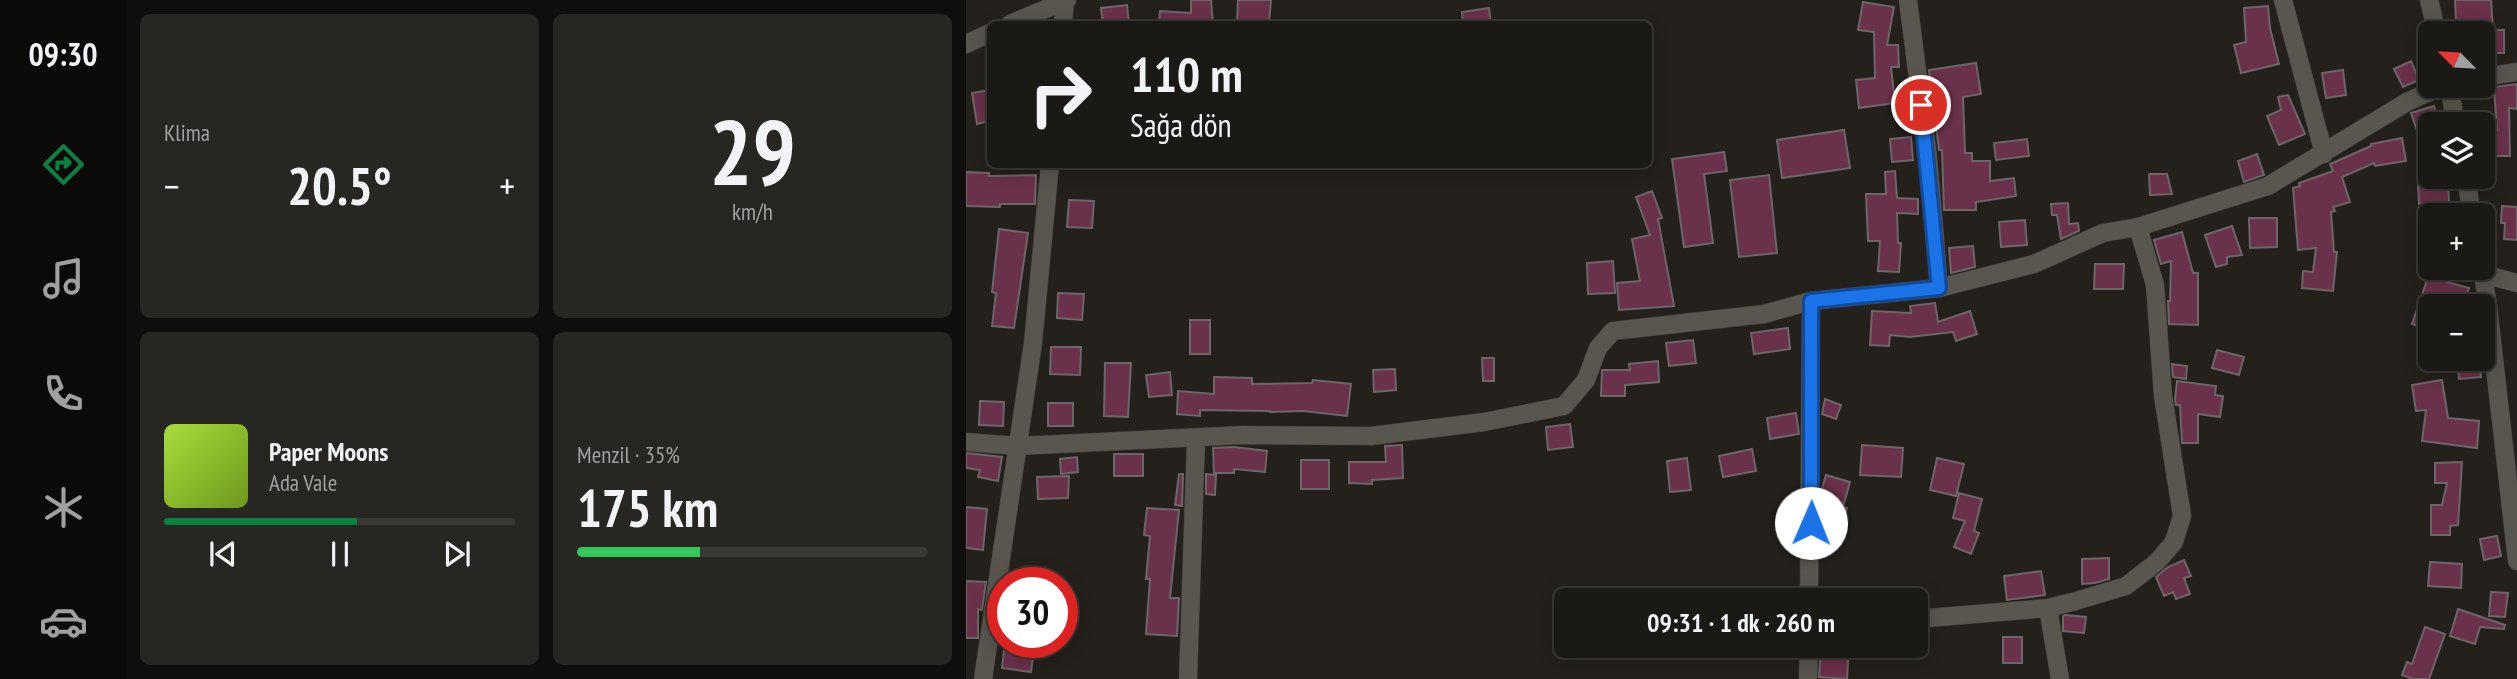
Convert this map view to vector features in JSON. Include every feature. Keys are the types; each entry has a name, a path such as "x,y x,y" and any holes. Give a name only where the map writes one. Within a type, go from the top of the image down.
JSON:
{"street":[{"path":"1017,21 1066,0"},
{"path":"1063,21 1066,0"},
{"path":"1908,0 1928,157 1939,288"},
{"path":"2283,0 2324,154"},
{"path":"2429,0 2434,21"},
{"path":"966,44 987,34"},
{"path":"2496,75 2517,72"},
{"path":"966,442 1018,446 1243,435 1371,436 1485,422 1564,406 1586,380 1598,348 1613,331 1764,314 1811,301 1939,288 2034,264 2104,233 2138,227 2268,186 2418,97"},
{"path":"983,679 1033,342 1050,168"},
{"path":"1928,618 2049,608 2126,586 2157,562 2174,542 2182,516 2163,396 2155,285 2138,227"},
{"path":"2495,275 2517,283"},
{"path":"2483,280 2517,561"},
{"path":"1809,588 1811,301"},
{"path":"1188,679 1196,438"},
{"path":"2049,608 2060,679"},
{"path":"1808,679 1809,658"}],"building":[{"path":"1191,0 1211,0 1213,21 1159,21 1160,11 1191,13"},
{"path":"1238,0 1271,0 1269,21 1237,21"},
{"path":"2455,0 2491,0 2492,21 2456,21"},
{"path":"1863,2 1894,7 1887,45 1898,45 1899,67 1891,67 1895,103 1859,108 1856,80 1875,78 1874,32 1858,30"},
{"path":"1127,5 1129,21 1103,21 1101,8"},
{"path":"2268,6 2270,28 2279,64 2241,73 2234,45 2246,42 2244,8"},
{"path":"1489,8 1491,21 1463,21 1462,12"},
{"path":"2496,30 2504,30 2504,53 2496,53"},
{"path":"2411,61 2418,80 2403,87 2394,69"},
{"path":"1976,63 1981,94 1963,97 1965,153 1972,153 1972,161 1990,161 1990,181 2014,178 2016,196 1976,202 1976,210 1944,210 1942,150 1939,150 1929,70"},
{"path":"2343,70 2346,95 2326,98 2322,73"},
{"path":"2517,84 2517,109 2509,108 2510,156 2495,156 2496,87"},
{"path":"987,90 987,122 977,124 972,93"},
{"path":"2288,95 2305,134 2279,145 2267,116 2281,110 2278,97"},
{"path":"2434,106 2436,112 2418,112 2418,134 2411,113"},
{"path":"1910,108 1912,122 1904,123 1901,110"},
{"path":"1844,130 1850,168 1782,178 1777,140"},
{"path":"1911,137 1913,160 1892,162 1890,139"},
{"path":"2402,138 2406,161 2375,166 2374,163 2342,177 2350,202 2333,207 2335,211 2331,212 2334,252 2337,252 2333,291 2302,288 2303,271 2313,272 2316,248 2298,250 2293,188 2300,186 2299,183 2333,171 2330,164 2371,144"},
{"path":"2027,139 2029,156 1996,160 1994,143"},
{"path":"1724,152 1727,171 1704,174 1713,243 1684,247 1672,159"},
{"path":"2257,154 2264,175 2244,182 2238,161"},
{"path":"1895,171 1897,198 1918,199 1918,214 1897,213 1898,243 1901,243 1899,272 1878,271 1880,241 1868,241 1866,194 1886,194 1885,172"},
{"path":"966,172 989,173 989,176 1036,175 1035,204 966,206"},
{"path":"2149,174 2167,174 2172,194 2150,195"},
{"path":"1769,175 1777,253 1739,257 1730,180"},
{"path":"2418,189 2448,189 2449,202 2419,203"},
{"path":"1652,191 1662,218 1658,219 1674,306 1619,310 1617,283 1640,281 1632,239 1650,235 1636,197"},
{"path":"1069,200 1094,201 1092,228 1067,227"},
{"path":"2068,203 2069,224 2078,223 2079,231 2061,239 2057,215 2052,215 2051,204"},
{"path":"2502,206 2517,207 2517,240 2504,239"},
{"path":"2249,218 2277,218 2277,247 2250,248"},
{"path":"2025,220 2027,245 2001,247 1999,222"},
{"path":"2232,226 2242,255 2227,257 2227,264 2216,267 2205,235"},
{"path":"999,229 1028,233 1014,328 992,326 996,293 992,292"},
{"path":"2182,232 2193,273 2198,273 2198,325 2169,324 2171,261 2161,264 2154,240"},
{"path":"1973,246 1975,267 1951,273 1949,248"},
{"path":"1613,261 1615,293 1588,294 1587,263"},
{"path":"2095,264 2124,264 2123,289 2094,289"},
{"path":"2426,280 2440,280 2469,288 2467,294 2422,294"},
{"path":"1058,293 1084,294 1082,320 1057,318"},
{"path":"1935,303 1938,322 1970,311 1977,334 1956,341 1953,332 1910,337 1890,335 1889,346 1870,345 1872,311 1911,313 1910,306"},
{"path":"2418,306 2418,326 2412,324"},
{"path":"1190,320 1210,320 1210,354 1190,354"},
{"path":"1788,328 1790,349 1754,354 1751,333"},
{"path":"1693,340 1696,363 1669,366 1666,343"},
{"path":"1051,347 1081,347 1080,375 1050,374"},
{"path":"2217,350 2244,357 2239,375 2212,368"},
{"path":"1482,358 1494,358 1494,381 1483,381"},
{"path":"1658,361 1659,382 1625,385 1625,396 1601,396 1602,370 1630,370 1629,364"},
{"path":"1105,363 1131,363 1128,417 1104,416"},
{"path":"2172,364 2187,366 2186,379 2173,377"},
{"path":"1395,369 1396,390 1374,392 1373,370"},
{"path":"2458,371 2480,371 2481,377 2459,379"},
{"path":"1170,372 1172,395 1149,397 1146,375"},
{"path":"1214,377 1252,378 1252,384 1312,383 1313,380 1351,384 1347,416 1303,411 1200,410 1200,416 1177,414 1178,391 1214,394"},
{"path":"2442,380 2448,418 2479,421 2477,448 2422,441 2426,410 2416,411 2412,385"},
{"path":"2177,381 2216,386 2215,395 2223,396 2220,417 2198,414 2198,443 2182,443 2180,405 2176,405 2175,399"},
{"path":"1825,399 1841,405 1836,419 1822,414"},
{"path":"980,401 1004,402 1003,426 979,425"},
{"path":"1048,403 1073,403 1073,426 1048,426"},
{"path":"1796,413 1799,434 1770,439 1767,418"},
{"path":"1570,424 1573,447 1548,450 1546,427"},
{"path":"1402,445 1403,478 1372,480 1372,484 1349,483 1349,462 1386,462 1385,446"},
{"path":"1862,445 1903,448 1901,477 1860,475"},
{"path":"1234,447 1267,451 1265,472 1234,469 1234,473 1214,473 1213,448"},
{"path":"1752,449 1756,471 1723,477 1719,456"},
{"path":"966,453 1002,457 998,481 978,477 980,470 966,468"},
{"path":"1114,454 1143,454 1143,476 1114,476"},
{"path":"1077,457 1078,472 1061,474 1060,459"},
{"path":"1687,458 1691,490 1670,492 1667,461"},
{"path":"1937,458 1964,464 1956,496 1930,490"},
{"path":"1301,460 1329,460 1329,489 1301,489"},
{"path":"2462,462 2458,525 2450,526 2450,535 2431,535 2431,505 2442,505 2447,483 2435,483 2435,463"},
{"path":"1179,474 1183,474 1182,506 1175,505"},
{"path":"1206,474 1216,475 1215,495 1206,494"},
{"path":"1826,475 1850,482 1843,507 1847,508 1843,522 1821,515 1821,492"},
{"path":"1069,476 1068,498 1038,499 1037,477"},
{"path":"1959,493 1982,499 1974,531 1979,533 1971,554 1954,547 1965,521 1953,518"},
{"path":"966,507 987,509 983,550 966,548"},
{"path":"1147,508 1179,510 1170,598 1179,598 1177,636 1146,634 1150,579 1146,579 1150,536 1144,535"},
{"path":"2497,536 2501,556 2484,560 2480,539"},
{"path":"2109,558 2109,579 2082,584 2082,559"},
{"path":"2184,560 2191,576 2184,578 2190,594 2176,599 2173,592 2164,596 2156,577 2168,567"},
{"path":"2430,562 2462,564 2461,588 2428,586"},
{"path":"2041,571 2045,595 2007,600 2004,576"},
{"path":"966,581 986,582 982,610 978,609 978,638 966,638"},
{"path":"2491,592 2508,593 2505,617 2489,616"},
{"path":"2458,609 2505,625 2504,629 2480,627 2475,644 2450,636"},
{"path":"2065,615 2086,617 2084,633 2063,631"},
{"path":"2425,627 2445,634 2429,679 2413,679 2402,675 2407,662 2412,664"},
{"path":"2003,637 2022,637 2022,663 2003,663"},
{"path":"1003,658 1033,658 1031,672 1002,668"},
{"path":"1820,658 1848,658 1847,679 1819,677"}],"route":[{"path":"1811,523 1811,301 1939,288 1921,105"}]}
